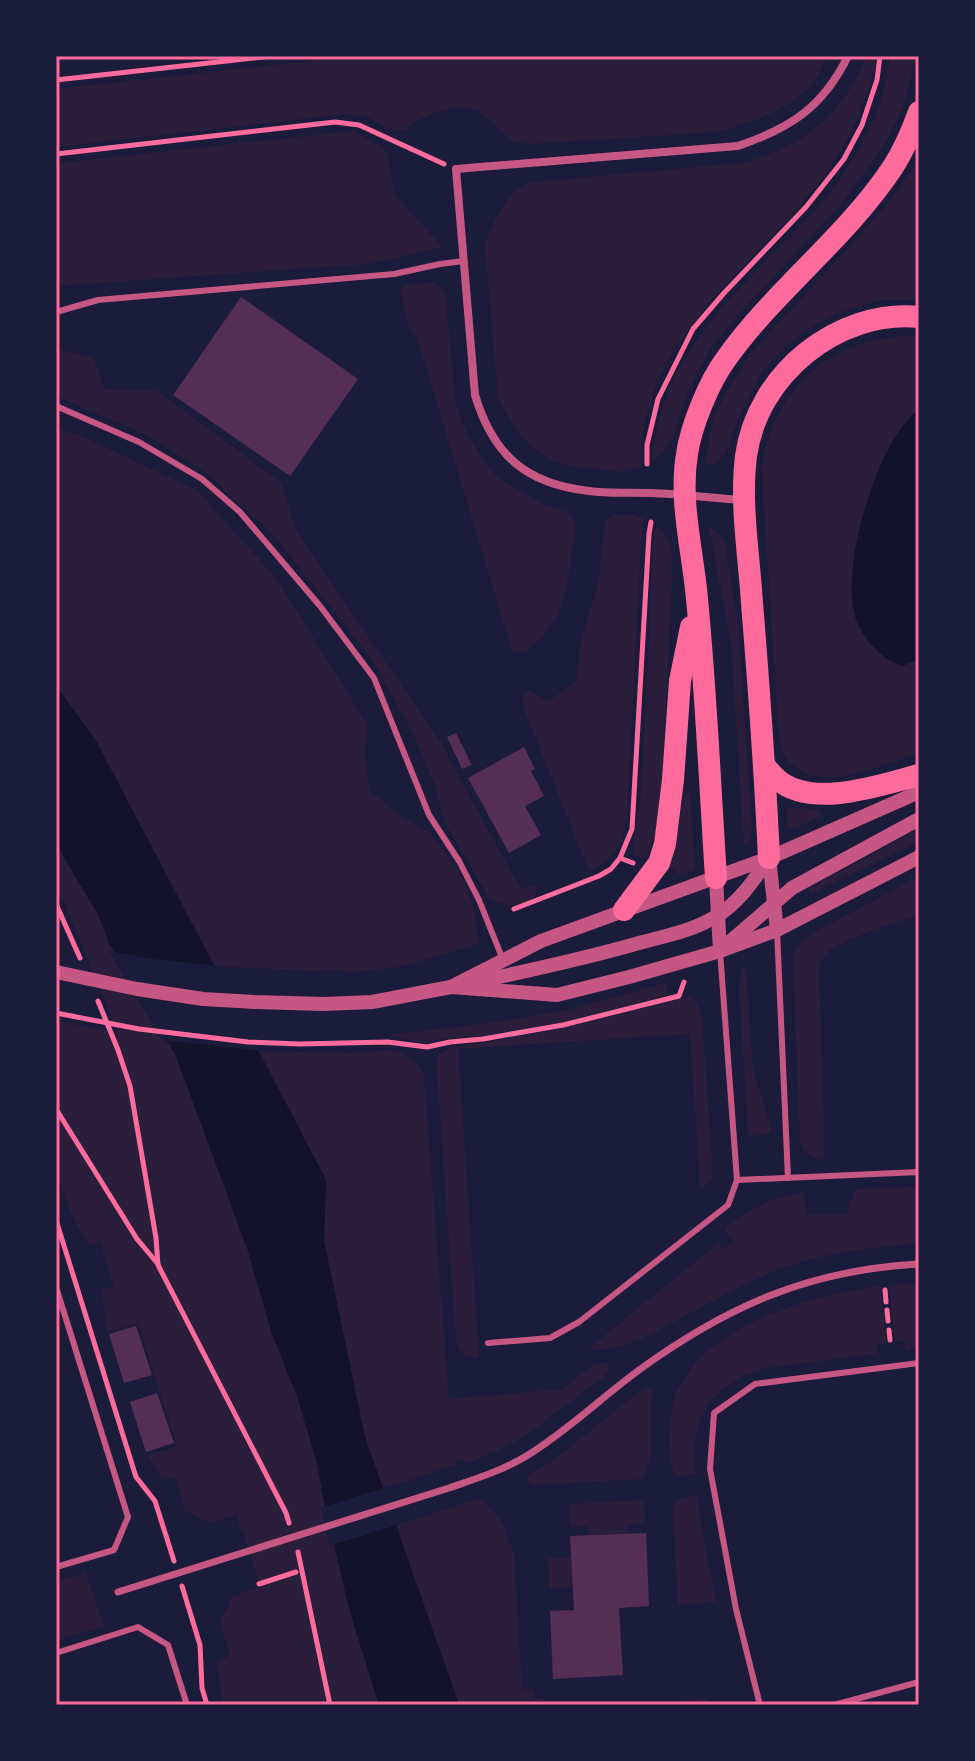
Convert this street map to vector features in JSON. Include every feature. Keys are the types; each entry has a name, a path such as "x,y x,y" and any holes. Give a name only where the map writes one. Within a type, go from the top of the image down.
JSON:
{"highway":[{"path":"716,878 697,598 685,495 687,454 701,406 723,362 746,331 871,196 899,156 919,112"},
{"path":"769,858 745,500 747,456 754,428 766,402 789,367 810,349 859,322 919,317"},
{"path":"624,910 659,863 665,844 680,681 697,598"},
{"path":"765,766 779,782 802,792 827,794 858,791 919,775"}],"street":[{"path":"745,500 589,491 553,484 524,470 506,455 492,437 475,395 456,169 738,146 791,123 814,106 826,93 848,56"},
{"path":"451,987 541,941 769,858 919,792"},
{"path":"720,951 792,888 919,819"},
{"path":"451,987 557,995 629,977 720,951 777,930 919,857"},
{"path":"769,858 777,930"},
{"path":"56,972 203,999 323,1004 372,1002 578,960 689,929 718,916 744,892 769,858"},
{"path":"716,878 720,951"},
{"path":"118,1592 494,1472 549,1441 647,1364 730,1312 789,1287 883,1266 919,1264"}],"lane":[{"path":"56,312 98,300 394,274 464,261"},
{"path":"56,406 139,442 202,479 240,512 320,606 374,678 429,815 473,887 503,960"},
{"path":"777,930 788,1178"},
{"path":"488,1343 550,1338 579,1322 728,1205 737,1180 720,951"},
{"path":"737,1180 919,1172"},
{"path":"56,1287 128,1517 114,1550 56,1567"},
{"path":"760,1705 736,1609 710,1469 714,1413 755,1384 919,1363"},
{"path":"56,1653 138,1627 168,1645 187,1705"},
{"path":"834,1705 919,1682"}],"path":[{"path":"56,80 271,56"},
{"path":"647,464 647,445 658,399 693,329 806,207 844,159 862,125 877,80 880,56"},
{"path":"56,154 335,122 359,125 456,169"},
{"path":"514,909 611,869 620,858 632,829 651,522"},
{"path":"620,858 642,865"},
{"path":"56,904 85,968"},
{"path":"56,1013 139,1029 248,1042 388,1042 427,1047 563,1025 679,996 684,982"},
{"path":"96,996 130,1086 158,1265"},
{"path":"56,1109 137,1239 158,1265 290,1526"},
{"path":"56,1220 136,1477 155,1501 178,1573 200,1645 202,1688 207,1705"},
{"path":"885,1290 886,1302"},
{"path":"887,1310 888,1321"},
{"path":"889,1330 890,1340"},
{"path":"294,1539 330,1705"},
{"path":"259,1584 296,1572"}],"shaded area":[{"path":"352,56 827,56 809,87 783,108 718,132 531,144 513,142 477,110 456,107 431,114 405,131 386,128 369,118 348,114 56,147 56,89"},
{"path":"867,56 877,56 869,87 858,117 836,159 799,207 707,306 681,340 660,378 646,420 641,468 624,472 568,466 534,449 515,429 498,397 485,247 494,222 511,196 523,186 535,182 740,163 762,157 801,139 832,112 846,95"},
{"path":"891,56 917,56 903,107 885,143 844,201 710,349 688,392 667,448 652,462 659,419 673,381 693,346 717,314 836,185 876,114"},
{"path":"353,131 382,147 388,155 394,193 442,247 369,264 56,286 56,163"},
{"path":"919,154 919,300 881,300 835,314 799,334 763,370 726,452 714,465 705,464 713,419 750,354 886,206"},
{"path":"435,282 445,292 456,406 482,459 498,478 547,506 568,512 575,521 566,590 556,619 526,651 513,654 417,337 409,328 400,290 407,285"},
{"path":"919,335 919,409 902,427 875,477 854,553 852,601 857,622 887,660 902,666 919,659 919,753 860,773 819,777 801,771 788,759 779,738 762,476 766,446 782,408 794,390 823,362 858,345"},
{"path":"56,349 93,357 105,389 158,391 281,483 296,530 447,752 521,889 535,884 537,893 530,902 511,906 490,900 444,821 435,784 411,730 373,661 276,538 209,475 149,436 56,396"},
{"path":"919,409 919,659 902,666 877,651 858,625 852,599 852,575 862,520 880,467 902,427"},
{"path":"56,428 76,434 197,490 277,579 367,724 365,755 369,790 400,816 430,832 458,870 473,906 479,944 399,967 345,973 344,970 215,966 95,739 56,686"},
{"path":"613,515 635,515 644,519 627,814 616,849 598,867 589,871 522,698 529,690 547,702 576,682 581,640 598,584 605,523"},
{"path":"657,526 668,539 673,558 662,793 655,836 646,858 635,857 633,844 640,802 652,566"},
{"path":"709,528 723,539 726,547 739,633 752,827 749,844 744,845 731,642"},
{"path":"56,686 95,739 326,1180 324,1241 365,1437 459,1705 379,1705 350,1612 317,1463 297,1396 272,1334 248,1251 176,1056 109,943 99,916 56,844"},
{"path":"690,793 695,868 678,875 668,867 684,794"},
{"path":"788,807 820,810 822,816 792,829 788,826"},
{"path":"919,829 919,841 811,894 808,889"},
{"path":"56,844 99,916 109,943 176,1056 248,1251 272,1334 297,1396 317,1463 350,1612 379,1705 223,1705 217,1661 230,1656 220,1621 233,1596 260,1587 243,1531 237,1515 209,1523 185,1511 176,1477 162,1480 148,1456 177,1446 138,1323 107,1332 102,1290 114,1286 100,1242 88,1245 56,1176 56,1021 118,1032 65,905 56,892"},
{"path":"919,876 919,915 846,941 828,952 821,962 825,1156 822,1160 815,1159 803,1150 800,1140 793,961 796,948 810,935"},
{"path":"741,969 746,969 753,1070 772,1130 769,1134 751,1136 748,1132 739,988"},
{"path":"665,983 667,991 664,997 564,1022 487,1035 423,1041 388,1035 572,1009"},
{"path":"692,996 702,1018 713,1176 706,1186 700,1187 690,1034 458,1049 479,1358 464,1355 456,1342 436,1062 440,1054 451,1047 563,1028"},
{"path":"391,1050 412,1058 424,1076 449,1399 562,1389 591,1366 604,1362 610,1368 601,1379 521,1439 465,1464 462,1458 456,1460 456,1465 383,1489 365,1437 324,1241 326,1180 259,1051 353,1053"},
{"path":"919,1186 919,1244 848,1252 796,1263 745,1284 642,1339 616,1347 588,1349 718,1243 723,1249 734,1241 724,1229 761,1205 803,1192 808,1215 847,1214 855,1189"},
{"path":"919,1282 919,1348 905,1350 905,1341 895,1342 889,1285"},
{"path":"881,1286 886,1343 877,1345 877,1354 766,1368 731,1383 712,1401 699,1422 695,1440 695,1474 677,1476 670,1452 674,1398 687,1374 705,1353 721,1340 764,1317 812,1300"},
{"path":"648,1388 652,1395 651,1452 641,1479 531,1485 527,1479 530,1474 548,1464"},
{"path":"697,1494 716,1602 678,1605 673,1508 679,1499"},
{"path":"480,1498 503,1524 514,1554 522,1689 534,1689 534,1699 545,1699 545,1705 459,1705 396,1525"},
{"path":"644,1500 645,1523 628,1524 628,1534 588,1535 588,1526 570,1527 569,1504"},
{"path":"572,1557 573,1587 549,1589 548,1558"},
{"path":"86,1572 104,1626 56,1641 56,1582"},
{"path":"708,1699 708,1705 604,1705"}],"pier":[{"path":"109,951 219,966 263,1051 162,1040"},
{"path":"387,1487 400,1524 329,1546 321,1508"}],"building":[{"path":"241,297 358,379 290,476 173,395"},
{"path":"456,733 472,765 462,769 447,737"},
{"path":"524,747 535,769 531,771 544,796 525,806 541,835 509,853 468,778"},
{"path":"136,1326 152,1375 124,1383 109,1334"},
{"path":"157,1393 174,1443 146,1452 130,1402"},
{"path":"646,1533 649,1606 619,1608 623,1675 553,1679 550,1611 574,1610 570,1536"}]}
